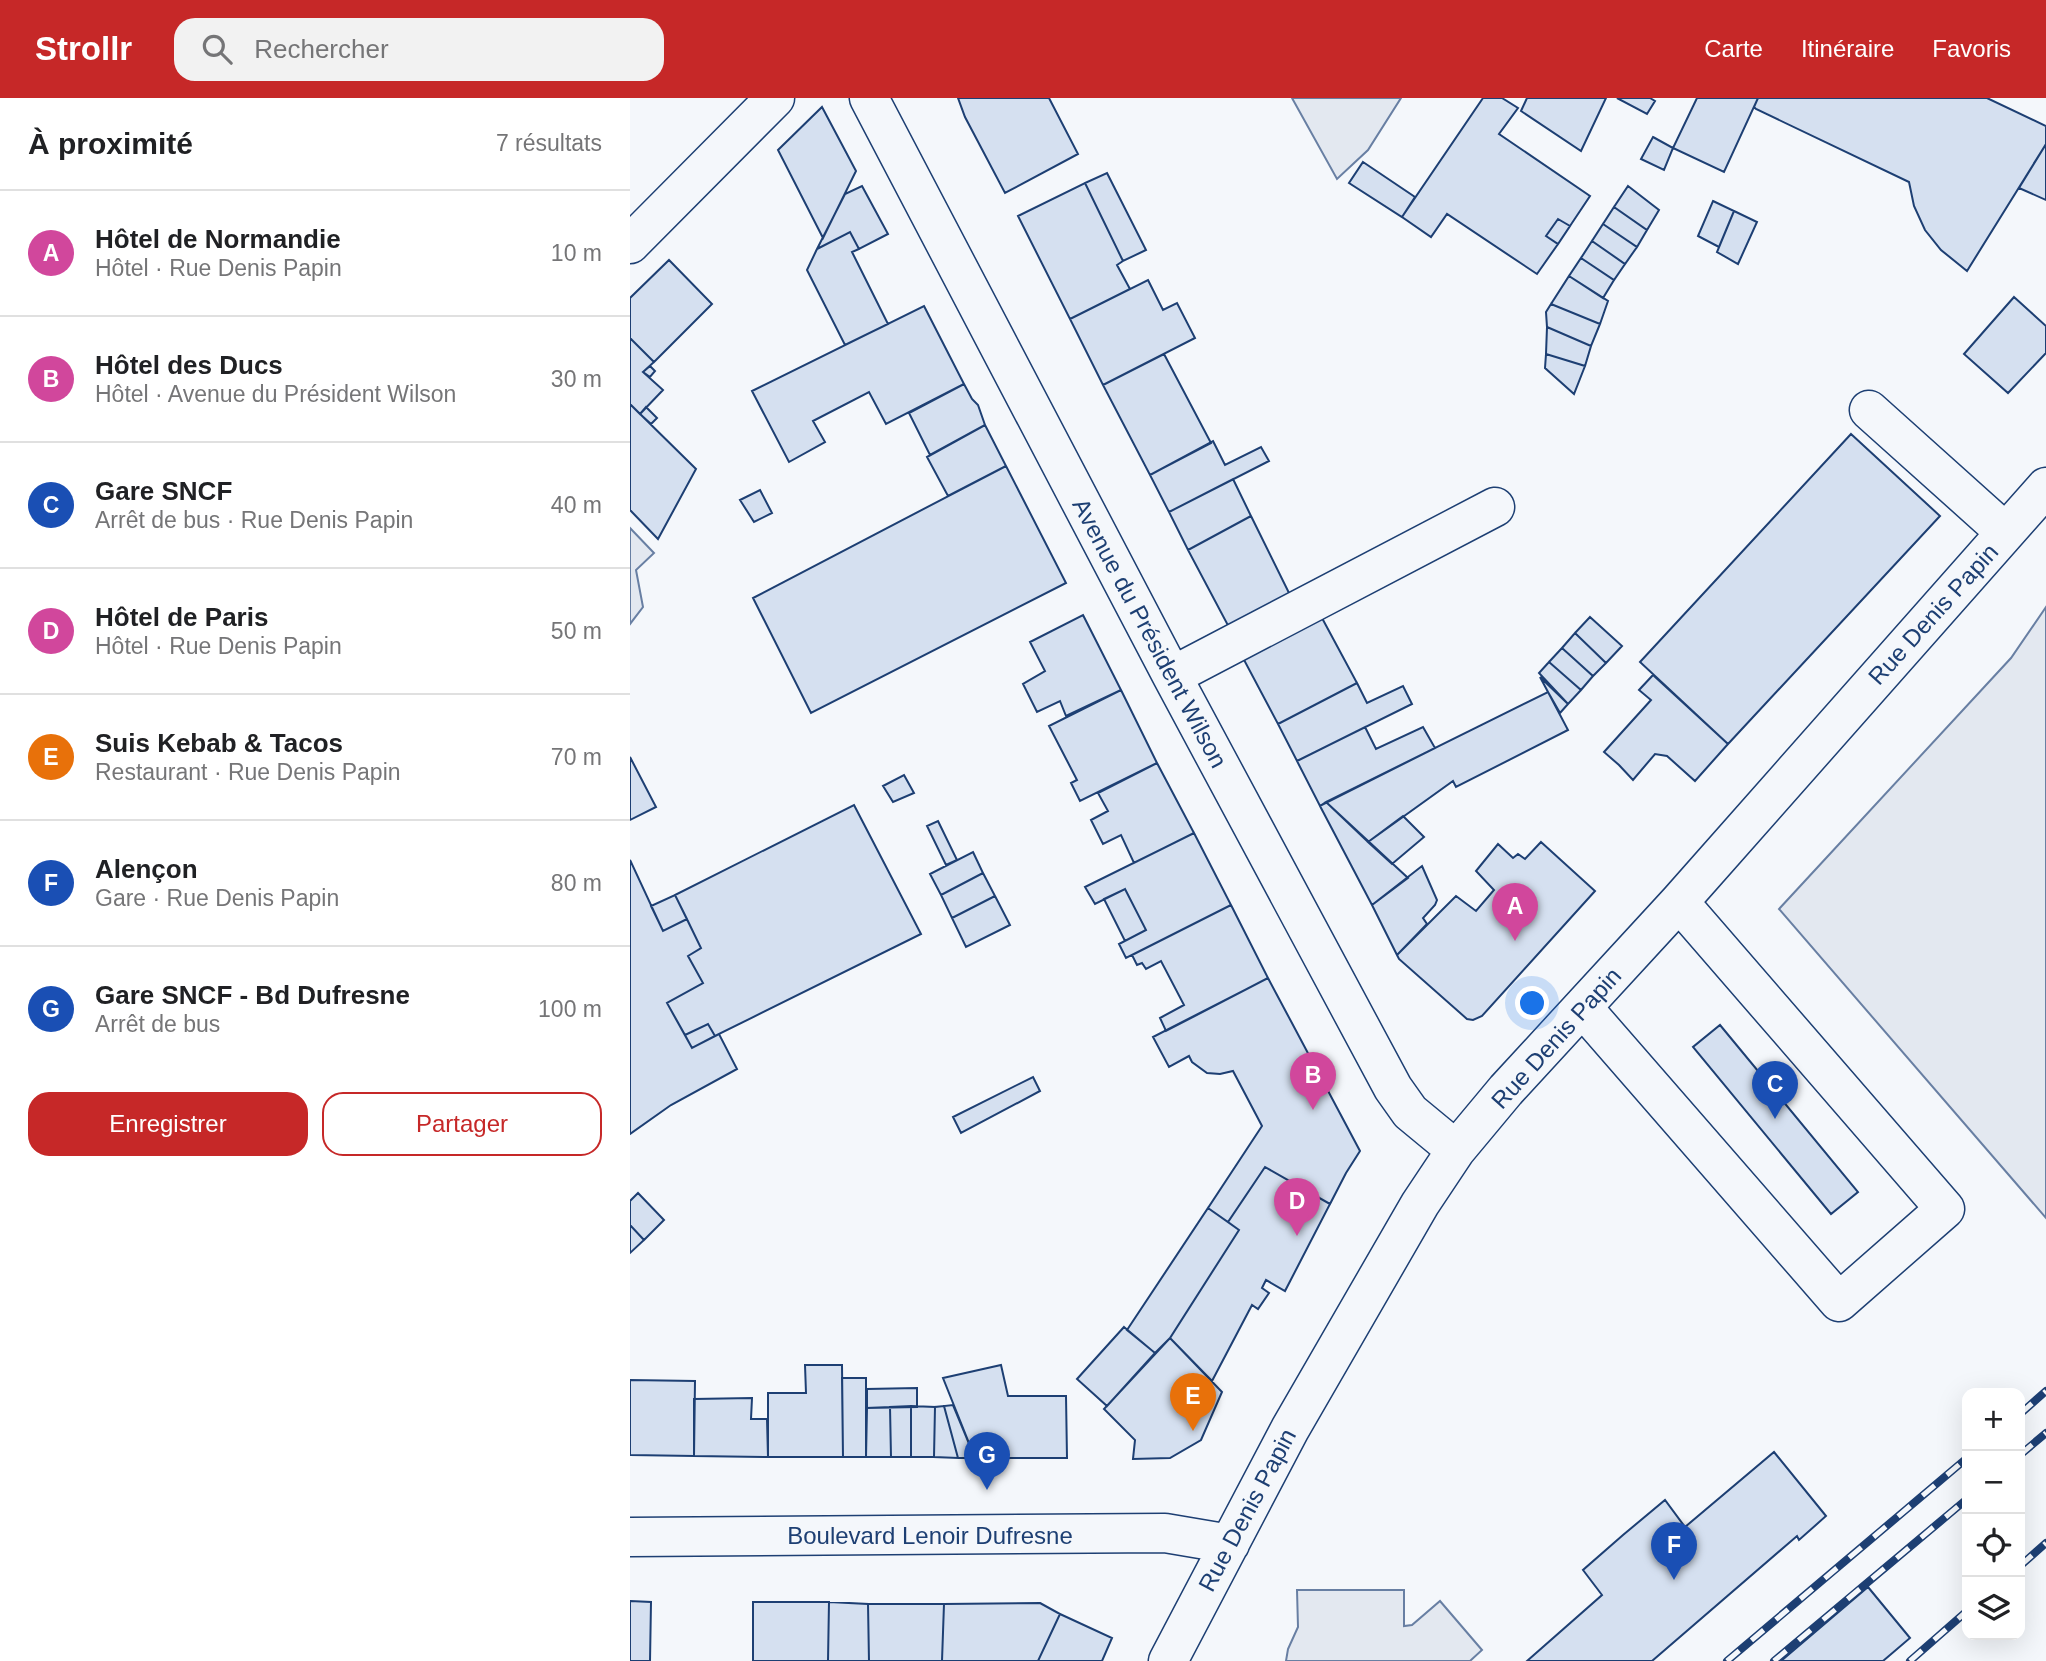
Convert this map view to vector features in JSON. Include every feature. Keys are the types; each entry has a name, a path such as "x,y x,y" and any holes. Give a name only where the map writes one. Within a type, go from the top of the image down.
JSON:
{"street":[{"path":"630,244 775,98"},
{"name":"Avenue du Président Wilson","path":"869,98 1392,1088 1410,1112 1456,1150"},
{"path":"1869,410 2005,532"},
{"name":"Rue Denis Papin","path":"1168,1661 1290,1429 1420,1203 1456,1150 2046,487"},
{"path":"1172,676 1495,507"},
{"path":"1583,1008 1839,1302 1945,1209 1679,902"},
{"name":"Boulevard Lenoir Dufresne","path":"630,1537 1165,1533 1230,1544"}],"shaded area":[{"path":"1292,98 1401,98 1368,150 1337,179"},
{"path":"630,528 654,553 636,570 643,607 630,624"},
{"path":"2046,607 2046,1218 1779,909 2011,658"},
{"path":"1297,1590 1404,1590 1404,1626 1412,1625 1440,1601 1482,1650 1470,1661 1286,1661 1288,1649 1298,1627"}],"building":[{"path":"958,98 1049,98 1078,154 1005,193 965,117"},
{"path":"1483,98 1502,98 1518,108 1499,134 1590,196 1570,226 1558,219 1546,236 1558,244 1537,274 1447,214 1431,237 1402,217"},
{"path":"1527,98 1606,98 1581,151 1521,111"},
{"path":"1617,98 1650,98 1655,101 1647,114"},
{"path":"1697,98 1758,98 1724,172 1673,148"},
{"path":"1758,98 1987,98 2046,126 2046,144 1967,271 1941,250 1925,230 1914,206 1909,182 1756,109 1754,107"},
{"path":"822,107 856,171 823,238 778,150"},
{"path":"1653,137 1673,148 1664,170 1641,159"},
{"path":"2046,144 2046,200 2019,188"},
{"path":"1363,162 1415,197 1402,217 1349,183"},
{"path":"1107,173 1146,250 1123,261 1085,183"},
{"path":"1085,183 1123,261 1117,265 1130,289 1070,319 1018,216"},
{"path":"862,186 888,234 859,249 850,232 817,249 845,194"},
{"path":"1628,186 1659,210 1647,230 1614,207"},
{"path":"1713,201 1734,211 1719,247 1698,236"},
{"path":"1614,207 1647,230 1637,247 1603,224"},
{"path":"1734,211 1757,222 1738,264 1717,252"},
{"path":"1558,219 1570,226 1558,244 1546,236"},
{"path":"1603,224 1637,247 1625,264 1592,241"},
{"path":"850,232 859,249 852,252 888,324 845,345 807,270 817,249"},
{"path":"1592,241 1625,264 1614,280 1581,258"},
{"path":"1581,258 1614,280 1603,298 1569,276"},
{"path":"669,260 712,304 654,362 630,338 630,298"},
{"path":"1569,276 1608,301 1600,324 1551,304"},
{"path":"1148,280 1163,310 1177,303 1195,338 1103,385 1070,319"},
{"path":"2014,297 2046,326 2046,353 2008,393 1964,354"},
{"path":"1551,304 1600,324 1591,346 1547,327 1546,312"},
{"path":"924,306 964,384 886,424 869,392 813,421 825,442 789,462 752,391"},
{"path":"1547,327 1591,346 1585,366 1546,354"},
{"path":"630,338 654,362 643,372 663,390 640,414 630,404"},
{"path":"1164,354 1211,443 1150,475 1103,385"},
{"path":"1546,354 1585,366 1574,394 1545,368"},
{"path":"650,366 655,371 650,377 643,372"},
{"path":"964,384 978,405 985,425 930,455 909,413"},
{"path":"630,404 696,469 658,539 630,510"},
{"path":"646,407 657,418 651,424 640,414"},
{"path":"985,425 1006,466 948,496 927,457"},
{"path":"1851,434 1940,516 1728,744 1640,662"},
{"path":"1213,441 1225,465 1261,447 1269,461 1169,512 1150,475"},
{"path":"1006,466 1066,583 811,713 753,598"},
{"path":"1233,479 1251,516 1188,550 1169,512"},
{"path":"760,490 772,513 754,522 740,500"},
{"path":"1251,516 1293,601 1232,633 1188,550"},
{"path":"1083,615 1121,690 1066,716 1060,701 1037,712 1023,684 1045,671 1030,642"},
{"path":"1590,617 1622,646 1606,663 1575,633"},
{"path":"1322,618 1357,683 1278,724 1243,658"},
{"path":"1575,633 1606,663 1593,676 1562,648"},
{"path":"1562,648 1593,676 1581,690 1549,662"},
{"path":"1549,662 1581,690 1568,704 1539,673"},
{"path":"1653,675 1728,744 1695,781 1667,756 1655,754 1633,780 1604,752 1651,700 1639,690"},
{"path":"1540,677 1568,704 1560,713 1548,692"},
{"path":"1357,683 1367,703 1403,686 1412,704 1297,761 1278,724"},
{"path":"1121,690 1157,763 1080,801 1071,783 1077,780 1049,726"},
{"path":"1548,692 1568,730 1456,787 1453,781 1368,842 1326,802"},
{"path":"1365,727 1376,749 1423,727 1435,748 1320,806 1297,761"},
{"path":"630,757 656,807 630,820"},
{"path":"1157,763 1194,833 1134,863 1121,835 1103,844 1091,820 1108,811 1098,793"},
{"path":"904,775 914,793 893,802 883,786"},
{"path":"1326,802 1408,878 1372,905 1320,806"},
{"path":"854,805 921,934 715,1036 708,1024 685,1035 667,1003 703,983 688,956 701,948 675,895"},
{"path":"1403,816 1424,837 1392,864 1368,842"},
{"path":"938,821 957,860 946,865 927,826"},
{"path":"1194,833 1231,905 1126,958 1119,944 1146,930 1125,889 1095,904 1085,887"},
{"path":"1541,842 1595,891 1482,1016 1473,1020 1467,1019 1397,955 1456,896 1476,911 1494,890 1476,871 1498,844 1513,858 1518,854 1525,859"},
{"path":"973,852 983,873 941,895 930,874"},
{"path":"630,860 663,931 687,919 701,948 688,956 703,983 667,1003 692,1048 719,1034 737,1069 671,1105 630,1134"},
{"path":"1422,866 1437,900 1423,918 1427,924 1397,955 1372,905"},
{"path":"983,873 995,896 952,918 941,895"},
{"path":"1125,889 1146,930 1125,941 1104,899"},
{"path":"675,895 687,919 663,931 651,906"},
{"path":"995,896 1010,925 966,947 952,918"},
{"path":"1231,905 1268,978 1166,1031 1160,1018 1184,1005 1161,961 1146,969 1142,963 1137,965 1132,955"},
{"path":"1268,978 1360,1151 1330,1204 1265,1167 1228,1222 1208,1208 1262,1126 1233,1071 1207,1073 1192,1062 1189,1056 1169,1067 1153,1037"},
{"path":"708,1024 715,1036 692,1048 685,1035"},
{"path":"1720,1025 1858,1192 1831,1214 1693,1047"},
{"path":"1033,1077 1040,1091 961,1133 953,1117"},
{"path":"1265,1167 1330,1204 1285,1291 1266,1280 1262,1288 1269,1293 1258,1309 1252,1305 1212,1381 1170,1338 1239,1230 1228,1222"},
{"path":"638,1193 664,1220 644,1240 630,1225 630,1201"},
{"path":"1208,1208 1239,1230 1170,1338 1155,1353 1127,1330"},
{"path":"630,1225 644,1240 630,1253"},
{"path":"1124,1327 1155,1353 1107,1406 1077,1379"},
{"path":"1170,1338 1222,1392 1201,1440 1170,1458 1133,1459 1135,1440 1104,1409"},
{"path":"805,1365 842,1365 843,1457 768,1457 768,1393 806,1393"},
{"path":"1001,1365 1008,1396 1066,1396 1067,1458 975,1458 943,1378"},
{"path":"842,1378 866,1378 866,1457 843,1457"},
{"path":"630,1380 695,1381 694,1456 630,1455"},
{"path":"917,1388 917,1407 867,1408 867,1389"},
{"path":"752,1398 751,1419 767,1419 768,1457 694,1456 694,1399"},
{"path":"953,1405 975,1458 958,1458 944,1406"},
{"path":"911,1406 911,1457 891,1457 890,1407"},
{"path":"911,1406 935,1407 934,1457 911,1457"},
{"path":"944,1406 958,1458 934,1457 935,1407"},
{"path":"890,1407 891,1457 866,1457 867,1408"},
{"path":"1774,1452 1826,1516 1799,1540 1797,1536 1652,1661 1527,1661 1602,1595 1583,1570 1623,1535 1665,1500 1685,1527"},
{"path":"1868,1587 1910,1638 1883,1661 1781,1661"},
{"path":"630,1601 651,1602 650,1661 630,1661"},
{"path":"753,1602 829,1602 828,1661 753,1661"},
{"path":"829,1602 868,1604 869,1661 828,1661"},
{"path":"1040,1603 1060,1614 1038,1661 942,1661 944,1604"},
{"path":"868,1604 944,1604 942,1661 869,1661"},
{"path":"1060,1614 1112,1638 1102,1661 1038,1661"}],"railway":[{"path":"2025,1410 2046,1391"},
{"path":"2025,1451 2046,1433"},
{"path":"1727,1661 1962,1462"},
{"path":"1774,1661 1962,1503"},
{"path":"2025,1562 2046,1543"},
{"path":"1910,1661 1962,1615"}],"place":[{"name":"Hôtel de Normandie","path":"1515,941"},
{"name":"Hôtel des Ducs","path":"1313,1110"},
{"name":"Gare SNCF","path":"1775,1119"},
{"name":"Hôtel de Paris","path":"1297,1236"},
{"name":"Suis Kebab & Tacos","path":"1193,1431"},
{"name":"Gare SNCF - Bd Dufresne","path":"987,1490"},
{"name":"Alençon","path":"1674,1580"}]}
